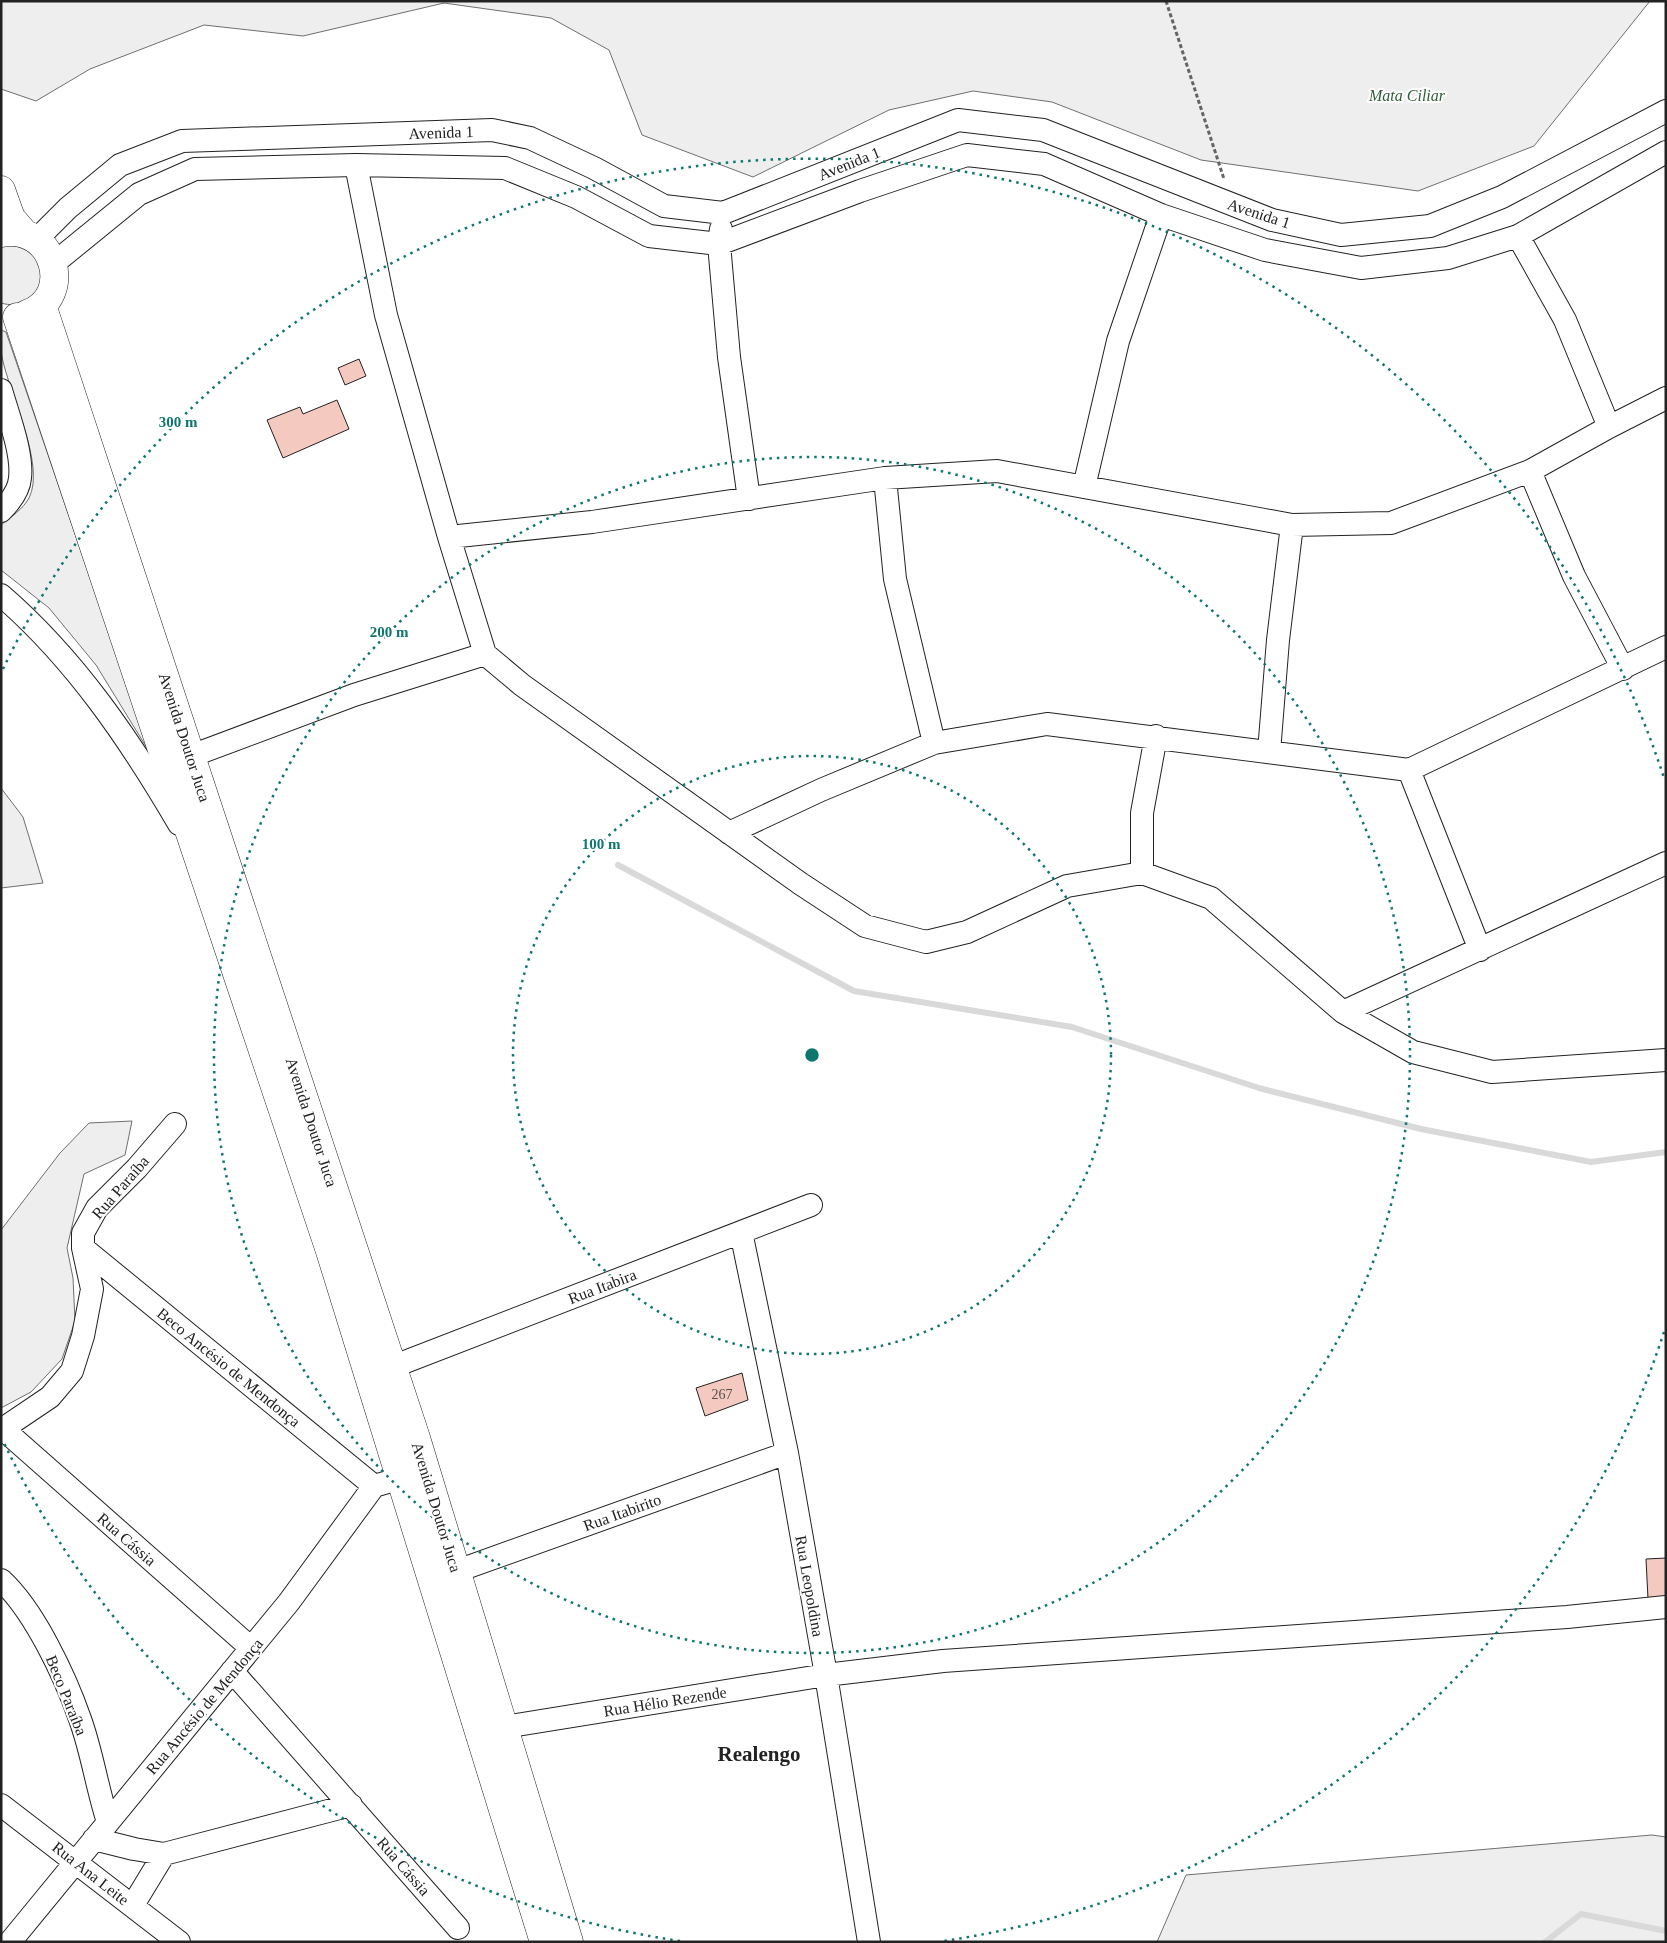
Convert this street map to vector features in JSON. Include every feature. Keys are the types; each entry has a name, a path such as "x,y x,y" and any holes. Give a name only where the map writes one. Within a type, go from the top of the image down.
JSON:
{"main road":[{"path":"1,190 11,218 21,235 47,250 53,264 55,278 51,293 42,305 30,313 9,316"},
{"name":"Avenida Doutor Juca","path":"42,305 392,1367 413,1474 544,1942"},
{"name":"Avenida Doutor Juca","path":"9,316 196,852 330,1251 413,1474 457,1571 570,1942"}],"street":[{"name":"Avenida 1","path":"21,235 68,208 120,165 182,141 492,130 530,138 594,168 664,206 723,213 958,120 1043,130 1272,220 1341,235 1430,226 1502,197 1666,111"},
{"name":"Avenida 1","path":"53,264 140,194 195,169 356,165 505,168 576,197 650,236 719,244 860,191 967,155 1044,164 1161,215 1265,250 1361,268 1448,258 1518,236 1666,152"},
{"path":"356,165 386,315 449,536 486,654 522,685 801,884 865,926 926,942 967,932 1067,886 1142,873 1211,898 1343,1012 1413,1052 1492,1072 1666,1060"},
{"path":"723,213 719,244 730,356 749,499"},
{"path":"1084,487 1118,341 1161,215"},
{"path":"1518,236 1565,320 1608,427"},
{"path":"1,390 20,462 20,478 14,496 1,511"},
{"path":"449,536 592,522 885,478 997,471 1292,525 1391,523 1530,471 1608,427 1666,398"},
{"path":"1530,471 1574,576 1623,669"},
{"path":"885,478 895,579 934,743"},
{"path":"1269,752 1278,640 1292,525"},
{"path":"1,595 58,649 99,699 196,852"},
{"path":"729,833 822,790 934,743 1047,724 1156,736 1409,770 1666,647"},
{"path":"191,756 354,695 486,654"},
{"path":"1142,873 1142,813 1156,736"},
{"path":"1409,770 1480,950"},
{"path":"1343,1012 1666,863"},
{"name":"Rua Paraíba","path":"2,1430 50,1398 72,1370 83,1336 92,1289 83,1248 83,1233 97,1208 137,1168 175,1124"},
{"name":"Rua Itabira","path":"392,1367 812,1205"},
{"name":"Rua Leopoldina","path":"741,1232 786,1453 826,1675 869,1942"},
{"name":"Beco Ancésio de Mendonça","path":"83,1248 374,1486"},
{"name":"Rua Cássia","path":"2,1430 251,1648"},
{"name":"Rua Itabirito","path":"457,1571 786,1453"},
{"path":"374,1486 413,1474"},
{"name":"Rua Ancésio de Mendonça","path":"10,1942 290,1602 374,1486"},
{"name":"Beco Paraíba","path":"1,1580 32,1619 57,1667 80,1718 101,1830"},
{"name":"Rua Hélio Rezende","path":"504,1727 826,1675 943,1660 1559,1618 1666,1607"},
{"name":"Rua Cássia","path":"232,1671 351,1804 458,1928"},
{"path":"101,1830 164,1854 351,1804"},
{"name":"Rua Ana Leite","path":"1,1805 179,1942"},
{"path":"133,1905 164,1854"}],"path":[{"path":"1166,1 1232,205"}],"green space":[{"name":"Mata Ciliar","path":"1,1 1650,1 1534,146 1418,191 1201,160 1052,102 973,91 889,110 753,177 642,135 609,50 551,18 444,3 303,36 204,25 90,69 36,101 1,89"},
{"path":"8,245 24,249 35,258 40,269 41,280 36,291 28,300 16,304 1,303 1,247"},
{"path":"1,330 6,332 150,753 96,665 49,608 1,570 1,525 16,513 29,498 33,484 33,467 30,448 2,357"},
{"path":"1,788 23,817 43,883 1,888"},
{"path":"132,1121 125,1155 84,1174 67,1248 73,1278 75,1321 62,1359 31,1392 1,1408 1,1230 60,1153 89,1123"},
{"path":"1652,1835 1666,1837 1666,1942 1157,1942 1186,1875"}],"building":[{"path":"359,359 366,376 345,385 338,368"},
{"path":"337,400 349,429 283,458 267,420 300,407 303,414"},
{"path":"742,1373 748,1400 705,1416 696,1388"},
{"path":"1666,1558 1666,1598 1648,1599 1646,1559"}],"waterway":[{"path":"618,865 854,991 1072,1027 1259,1088 1421,1129 1591,1162 1666,1152"},
{"path":"1545,1942 1581,1914 1666,1931"}],"district":[{"name":"Realengo","path":"759,1754"}]}
